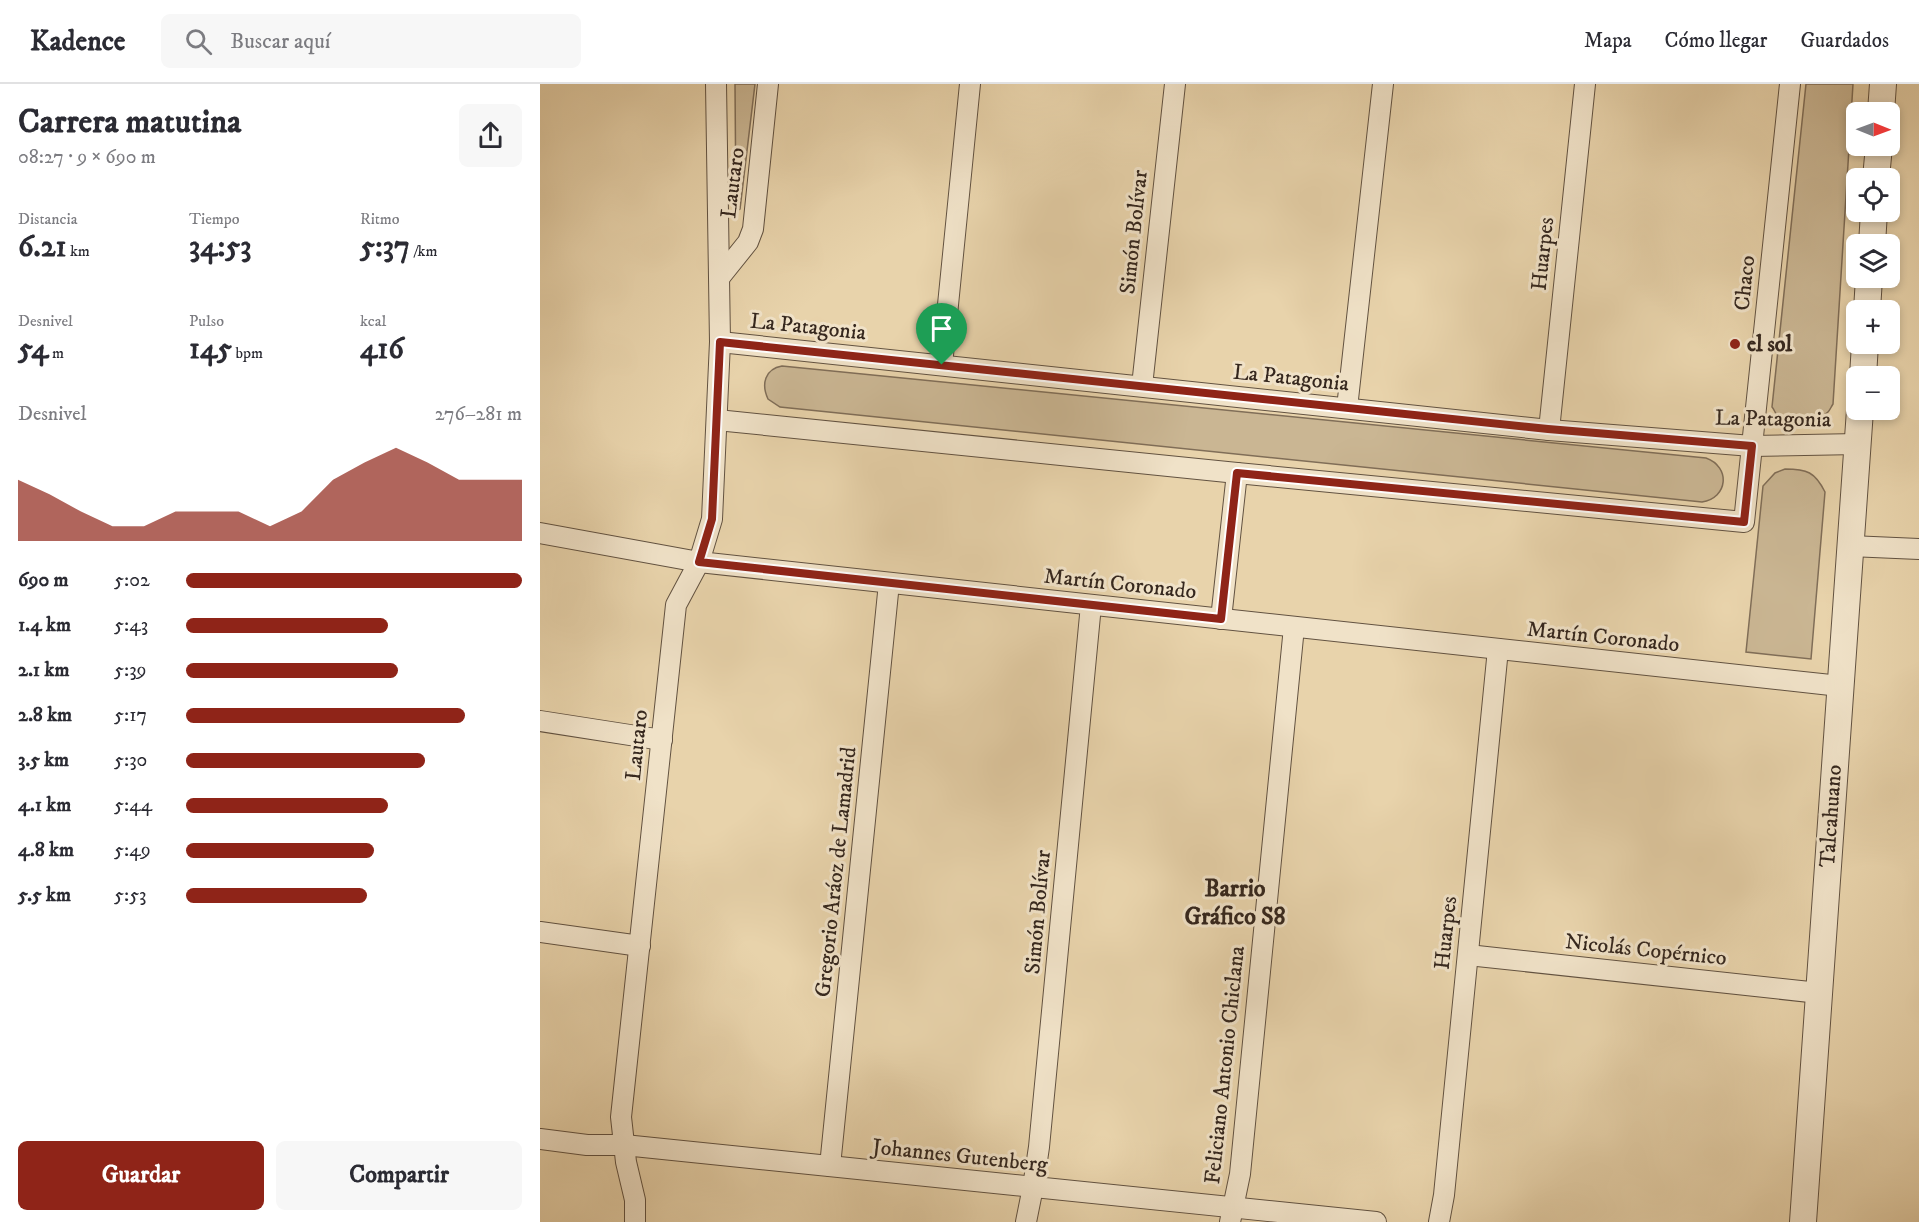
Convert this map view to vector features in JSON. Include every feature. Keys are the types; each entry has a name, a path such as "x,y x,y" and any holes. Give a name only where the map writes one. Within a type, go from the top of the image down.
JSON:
{"street":[{"name":"Lautaro","path":"635,1222 633,1188 621,1117 676,605 699,562 712,519 720,342 716,84"},
{"name":"Lautaro","path":"720,278 748,242 753,228 768,84"},
{"path":"942,365 970,84"},
{"name":"Simón Bolívar","path":"1142,386 1175,84"},
{"path":"1347,408 1383,84"},
{"name":"Huarpes","path":"1548,429 1585,84"},
{"name":"Chaco","path":"1237,473 1744,522 1790,84"},
{"path":"1882,102 1883,84"},
{"name":"La Patagonia","path":"720,342 1548,429 1752,446 1858,444"},
{"path":"717,420 1237,473 1221,619"},
{"name":"Talcahuano","path":"1803,1222 1859,420"},
{"name":"Martín Coronado","path":"540,533 699,562 1840,686"},
{"path":"1850,546 1919,549"},
{"name":"Gregorio Aráoz de Lamadrid","path":"830,1166 889,583"},
{"name":"Simón Bolívar","path":"1026,1222 1041,1135 1091,605"},
{"name":"Feliciano Antonio Chiclana","path":"1232,1215 1240,1174 1294,627"},
{"name":"Huarpes","path":"1439,1222 1444,1194 1498,649"},
{"path":"540,721 662,740"},
{"path":"540,932 640,946"},
{"name":"Nicolás Copérnico","path":"1468,955 1819,993"},
{"name":"Johannes Gutenberg","path":"540,1139 586,1145 624,1145 1033,1187 1232,1215 1376,1222"}],"shaded area":[{"path":"735,84 755,84 740,209 736,211"},
{"path":"1806,84 1853,84 1852,102 1846,102 1846,156 1848,156 1833,404 1823,415 1803,421 1782,418 1772,407"},
{"path":"782,366 1706,458 1720,468 1723,482 1717,495 1702,502 780,407 768,399 765,383 772,370"},
{"path":"1785,469 1810,473 1818,480 1825,492 1811,659 1746,652 1763,486 1775,473"}],"place":[{"name":"el sol","path":"1735,344"}],"district":[{"name":"Barrio Gráfico S8","path":"1235,903"}],"route":[{"path":"720,342 942,365 1548,429 1752,446 1744,522 1237,473 1221,619 699,562 712,519 720,342"}]}
